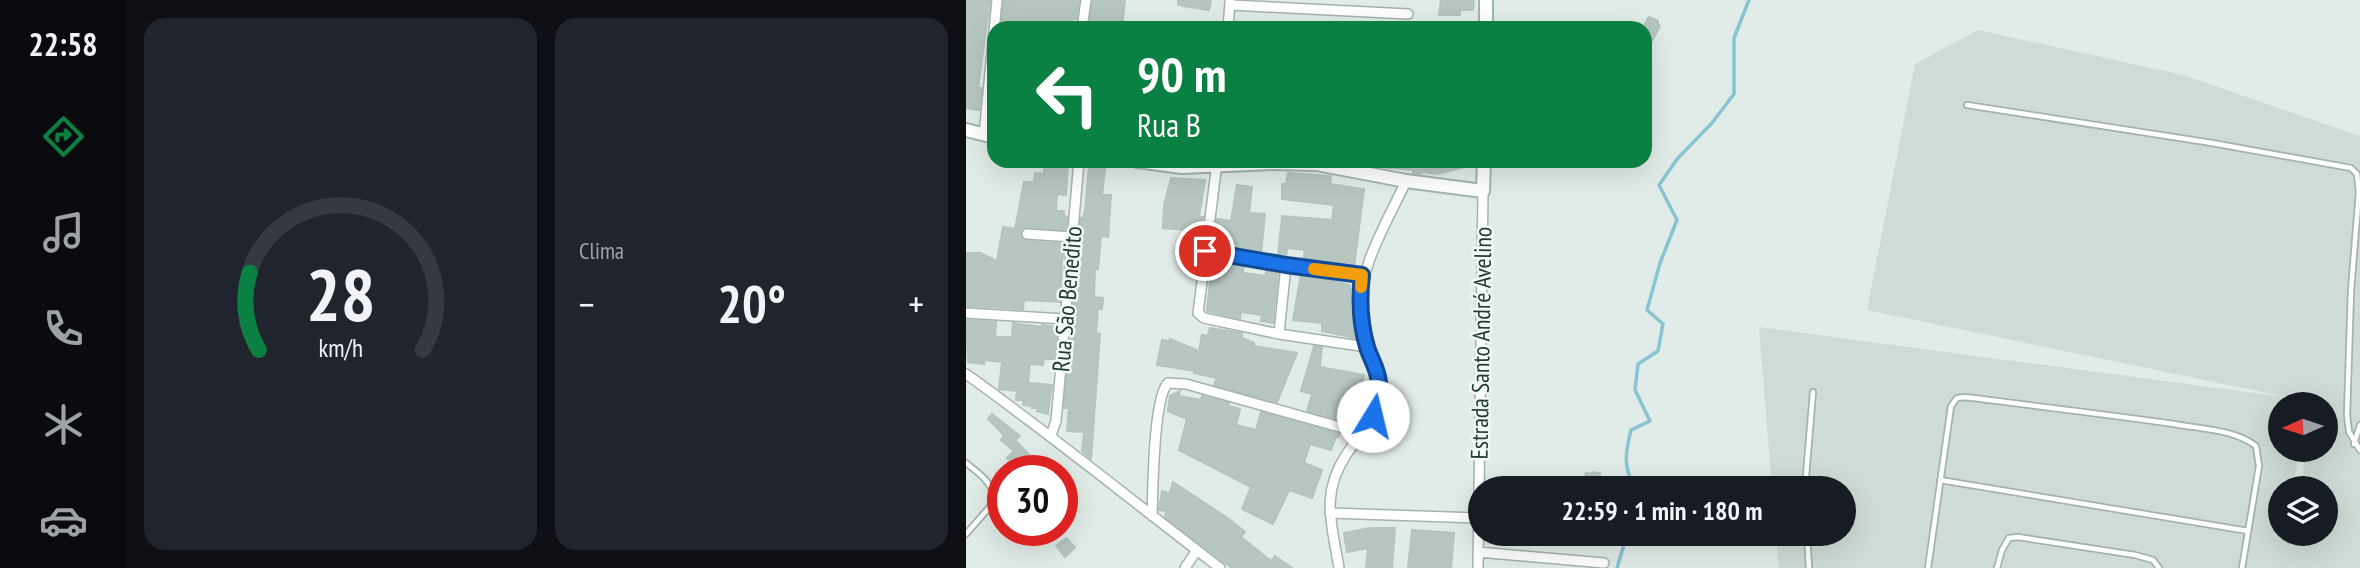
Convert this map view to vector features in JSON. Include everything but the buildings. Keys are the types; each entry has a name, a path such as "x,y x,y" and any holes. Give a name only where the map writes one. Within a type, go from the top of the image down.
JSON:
{"main road":[{"path":"1486,0 1486,21"},
{"path":"966,130 987,135"},
{"path":"1338,168 1406,181 1483,191"},
{"name":"Estrada Santo André Avelino","path":"1483,191 1484,168"}],"street":[{"path":"996,21 997,0"},
{"path":"1083,21 1086,0"},
{"path":"1229,21 1230,3 1311,5 1408,14"},
{"name":"Rua São Benedito","path":"1051,435 1056,421 1078,168"},
{"path":"1216,168 1197,309 1204,318 1279,334 1367,347"},
{"path":"1339,568 1330,513 1331,484 1339,467 1373,416 1379,386 1377,371 1367,347 1360,308 1362,275 1406,181"},
{"name":"Estrada Santo André Avelino","path":"1479,476 1483,191"},
{"path":"1027,234 1072,237"},
{"path":"1205,251 1362,275"},
{"path":"1279,334 1286,265"},
{"path":"966,313 1065,319"},
{"path":"966,374 1051,435 1220,568"},
{"path":"1153,516 1156,432 1163,390 1168,383 1186,384 1361,433"},
{"path":"1330,513 1468,518"},
{"name":"Estrada Santo André Avelino","path":"1478,546 1478,568"},
{"path":"1185,568 1197,550"},
{"path":"1478,552 1604,563"}],"lane":[{"path":"1967,105 2212,143 2351,169 2357,174 2359,192 2347,365 2347,415 2349,432 2360,450"},
{"path":"1806,476 1813,392"},
{"path":"1928,568 1951,406 1960,397 2215,431 2246,438 2256,446 2259,466 2242,568"},
{"path":"2354,444 2360,425"},
{"path":"966,463 992,487 995,496 995,501 966,534"},
{"path":"1940,480 2248,531"},
{"path":"1997,568 2009,538 2018,537 2134,555 2153,560 2158,568"},
{"path":"1808,546 1809,568"}],"shaded area":[{"path":"1978,30 2183,75 2360,136 2360,568 1779,568 1777,546 1856,546 1856,476 1771,476 1759,327 2268,395 2268,462 2297,462 2295,476 2268,476 2268,546 2338,546 2338,476 2303,476 2304,462 2338,462 2338,392 2268,393 1867,310 1915,64"}],"waterway":[{"path":"1630,476 1626,453 1631,430 1650,421 1635,390 1638,364 1658,351 1663,324 1647,310 1660,263 1677,220 1659,185 1678,158 1712,123 1734,94 1734,38 1749,0"},
{"path":"1617,568 1623,546"}],"slow traffic":[{"path":"1314,269 1362,275 1361,287"}],"route":[{"path":"1205,251 1362,275 1362,321 1379,386 1373,416"}]}
